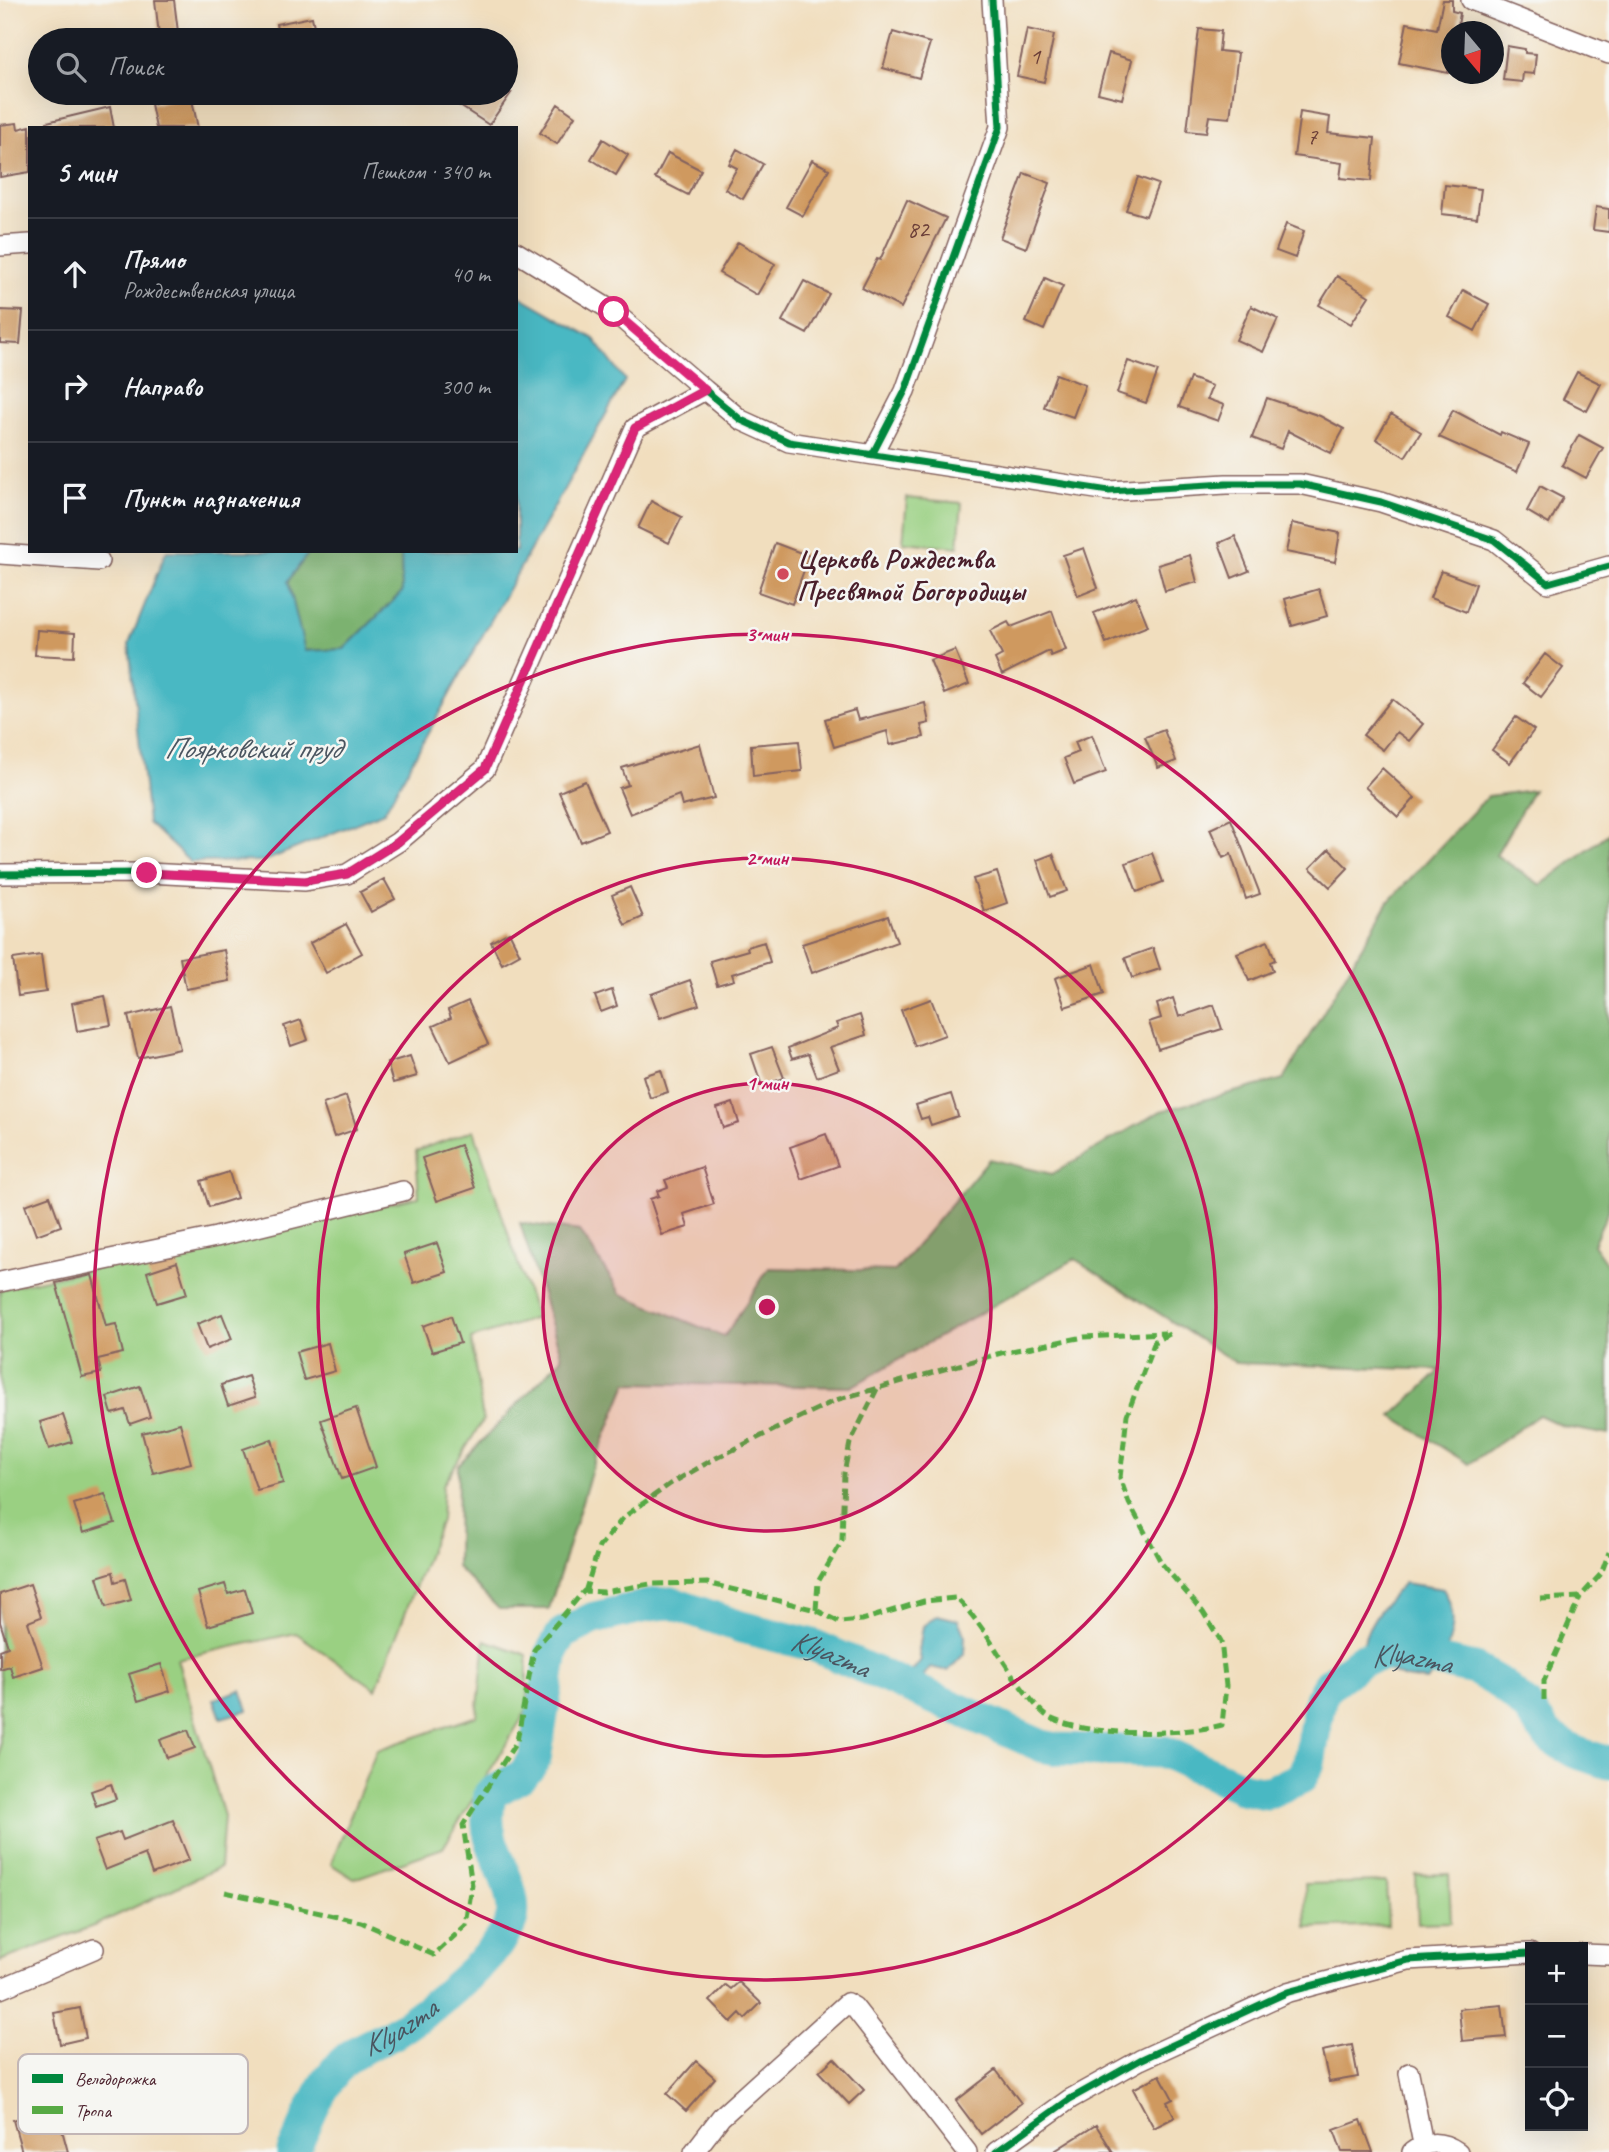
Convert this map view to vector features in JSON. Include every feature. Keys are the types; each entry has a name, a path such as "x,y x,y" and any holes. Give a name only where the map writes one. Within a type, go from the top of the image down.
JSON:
{"street":[{"path":"873,453 905,391 1000,127 992,0"},
{"path":"1471,0 1609,54"},
{"path":"0,246 28,244"},
{"path":"518,253 614,312 741,420 789,442 1109,491 1226,484 1300,484 1381,502 1494,540 1548,583 1609,566"},
{"path":"0,874 147,873 305,881 347,874 398,842 485,769 635,428 705,390"},
{"path":"0,554 99,561"},
{"path":"0,1282 216,1237 404,1191"},
{"path":"0,1989 94,1949"},
{"path":"996,2152 1070,2099 1140,2060 1288,1992 1408,1960 1525,1953"},
{"path":"1588,1954 1609,1955"},
{"path":"694,2152 721,2117 847,2003 854,2007 967,2152"},
{"path":"1409,2073 1418,2148 1441,2142 1458,2152"}],"green space":[{"path":"907,498 962,503 958,547 903,542"},
{"path":"309,553 401,553 402,592 344,649 304,651 288,581"},
{"path":"1533,790 1496,855 1541,885 1609,833 1609,1210 1593,1244 1609,1267 1609,1435 1565,1427 1539,1415 1469,1464 1392,1416 1441,1370 1236,1363 1075,1259 851,1387 627,1383 592,1469 549,1609 499,1609 457,1567 458,1466 562,1358 520,1223 580,1231 621,1294 724,1337 769,1268 895,1271 989,1159 1052,1174 1161,1111 1284,1079 1389,901 1488,796"},
{"path":"474,1130 536,1318 471,1339 483,1420 443,1485 441,1520 376,1689 296,1633 177,1659 224,1816 220,1867 96,1925 0,1961 0,1289 419,1197 416,1151"},
{"path":"485,1640 527,1655 527,1710 443,1848 354,1879 331,1864 377,1750 477,1716"},
{"path":"1449,1874 1451,1922 1418,1923 1416,1875"},
{"path":"1386,1882 1388,1925 1307,1928 1305,1884"}],"water":[{"name":"Поярковский пруд","path":"518,295 594,339 625,380 384,812 265,861 190,862 148,823 129,644 166,553 309,553 288,581 305,651 344,649 402,592 401,553 518,553"},
{"path":"1404,1583 1443,1589 1452,1613 1453,1625 1447,1648 1427,1681 1405,1678 1363,1659 1369,1627"},
{"path":"937,1615 958,1620 965,1636 964,1654 948,1671 930,1667 914,1689 902,1684 921,1660 919,1650 923,1626"},
{"path":"241,1690 248,1710 221,1718 214,1699"}],"building":[{"path":"155,0 174,0 178,28 158,28"},
{"path":"1443,0 1452,0 1452,11 1460,13 1459,21 1441,21 1441,72 1399,63 1407,23 1437,29"},
{"path":"312,17 314,28 277,28 276,24"},
{"path":"1027,29 1054,35 1044,82 1017,76"},
{"path":"1199,29 1221,31 1219,51 1238,53 1230,118 1209,116 1206,133 1187,131"},
{"path":"893,32 930,43 919,78 883,68"},
{"path":"1507,46 1536,54 1534,74 1523,73 1522,82 1504,80"},
{"path":"1109,53 1132,60 1122,99 1098,93"},
{"path":"558,104 575,116 557,144 540,133"},
{"path":"151,105 193,105 198,126 156,126"},
{"path":"458,105 503,105 489,125"},
{"path":"110,107 114,126 48,126 47,122"},
{"path":"1300,112 1330,117 1328,133 1375,138 1371,181 1340,178 1342,163 1294,156"},
{"path":"17,123 18,129 28,126 28,172 0,177 0,125"},
{"path":"603,139 628,155 616,175 591,159"},
{"path":"737,149 763,164 743,199 725,189 737,168 729,164"},
{"path":"668,153 701,170 688,195 655,178"},
{"path":"812,160 829,169 803,216 786,207"},
{"path":"1024,173 1050,183 1026,248 1000,238"},
{"path":"1138,177 1158,184 1146,216 1126,210"},
{"path":"1445,185 1481,189 1477,218 1442,214"},
{"path":"907,200 946,218 901,308 862,288 877,259 880,260"},
{"path":"1596,207 1609,209 1609,232 1593,230"},
{"path":"1286,224 1304,231 1295,258 1276,251"},
{"path":"738,242 775,264 757,295 719,273"},
{"path":"1337,276 1369,296 1351,324 1319,305"},
{"path":"1045,278 1063,286 1044,330 1026,322"},
{"path":"804,281 829,294 807,334 782,321"},
{"path":"1463,290 1489,304 1475,331 1449,317"},
{"path":"1251,306 1278,319 1263,352 1236,340"},
{"path":"0,310 23,311 20,344 0,343"},
{"path":"1128,361 1158,371 1146,403 1117,393"},
{"path":"1577,372 1601,384 1587,411 1563,399"},
{"path":"1056,374 1085,385 1073,417 1044,407"},
{"path":"1190,378 1212,386 1207,399 1224,405 1218,421 1179,407"},
{"path":"1267,398 1320,416 1344,429 1331,453 1288,431 1281,449 1252,438"},
{"path":"1453,410 1500,435 1501,432 1529,444 1517,472 1439,437"},
{"path":"1391,414 1421,432 1405,457 1376,439"},
{"path":"1579,435 1603,448 1586,478 1562,465"},
{"path":"1540,486 1563,498 1549,524 1527,511"},
{"path":"651,501 682,517 669,543 638,528"},
{"path":"1292,523 1340,533 1335,562 1286,552"},
{"path":"1235,536 1249,571 1232,578 1219,543"},
{"name":"Церковь Рождества Пресвятой Богородицы","path":"775,543 809,556 792,604 758,592"},
{"path":"1084,548 1098,588 1078,596 1063,555"},
{"path":"1190,555 1197,582 1165,591 1158,565"},
{"path":"1441,571 1476,584 1466,612 1430,598"},
{"path":"1319,589 1327,616 1292,626 1285,599"},
{"path":"1136,596 1148,626 1106,643 1094,613"},
{"path":"1052,611 1066,650 1051,656 1049,651 1002,675 995,659 1002,655 990,631 1008,622 1011,627"},
{"path":"37,630 75,633 74,657 35,655"},
{"path":"955,650 969,684 944,694 930,660"},
{"path":"1545,654 1563,668 1541,697 1523,683"},
{"path":"1392,699 1423,724 1409,741 1397,732 1383,750 1363,735"},
{"path":"925,703 929,723 921,725 924,737 890,745 887,731 834,747 825,719 855,710 858,720"},
{"path":"1516,717 1534,730 1510,763 1492,750"},
{"path":"1164,730 1176,761 1158,768 1145,737"},
{"path":"1092,735 1106,772 1074,784 1064,758 1079,752 1075,742"},
{"path":"799,741 802,771 753,776 751,745"},
{"path":"700,744 714,798 682,806 679,795 630,814 619,788 628,785 622,768"},
{"path":"1382,768 1415,798 1398,817 1365,787"},
{"path":"585,781 607,831 581,842 559,792"},
{"path":"1231,819 1260,894 1246,899 1231,854 1223,858 1210,829"},
{"path":"1329,849 1348,868 1330,887 1310,868"},
{"path":"1152,853 1163,882 1137,892 1126,863"},
{"path":"1053,854 1067,891 1050,897 1037,860"},
{"path":"997,872 1007,903 984,911 973,879"},
{"path":"384,879 395,899 371,912 360,892"},
{"path":"630,887 643,917 625,925 612,895"},
{"path":"888,916 897,942 812,973 802,944"},
{"path":"346,924 362,953 326,973 310,943"},
{"path":"509,932 520,954 502,964 491,942"},
{"path":"1268,941 1275,960 1270,962 1273,971 1249,981 1237,953"},
{"path":"764,942 770,962 732,974 734,980 717,985 710,961 748,950 747,947"},
{"path":"1153,948 1160,969 1132,978 1125,958"},
{"path":"224,950 230,981 186,989 180,958"},
{"path":"41,955 46,992 18,996 13,959"},
{"path":"1094,964 1104,994 1065,1007 1055,978"},
{"path":"690,980 699,1005 660,1018 651,994"},
{"path":"612,990 617,1006 601,1012 595,996"},
{"path":"105,996 111,1025 77,1031 72,1003"},
{"path":"1173,998 1179,1017 1214,1005 1222,1029 1158,1049 1149,1022 1161,1018 1157,1004"},
{"path":"931,999 945,1035 915,1046 901,1010"},
{"path":"468,1001 488,1044 450,1062 433,1026 451,1018 448,1010"},
{"path":"170,1006 180,1049 138,1058 128,1016"},
{"path":"860,1015 866,1035 830,1047 839,1069 817,1077 808,1054 792,1059 788,1048 838,1028 836,1023"},
{"path":"301,1020 308,1040 291,1046 284,1026"},
{"path":"772,1047 784,1078 762,1086 751,1054"},
{"path":"410,1056 417,1076 393,1083 387,1063"},
{"path":"661,1070 668,1092 650,1098 643,1076"},
{"path":"951,1094 958,1116 931,1125 928,1117 921,1119 916,1105"},
{"path":"346,1096 357,1129 334,1137 323,1104"},
{"path":"733,1103 739,1123 723,1128 717,1108"},
{"path":"826,1134 838,1166 801,1179 790,1147"},
{"path":"460,1145 475,1188 437,1201 422,1158"},
{"path":"702,1167 714,1204 684,1214 688,1227 662,1235 650,1199 659,1196 657,1191 668,1187 665,1180"},
{"path":"229,1172 237,1198 209,1207 201,1181"},
{"path":"50,1196 61,1226 36,1235 25,1205"},
{"path":"437,1243 447,1272 414,1283 404,1254"},
{"path":"177,1262 187,1294 157,1303 147,1272"},
{"path":"92,1275 106,1326 116,1324 123,1353 98,1359 101,1373 82,1377 56,1283"},
{"path":"222,1314 232,1339 207,1349 197,1324"},
{"path":"451,1316 460,1343 432,1352 423,1326"},
{"path":"328,1343 335,1371 304,1380 296,1352"},
{"path":"248,1376 255,1397 228,1406 221,1385"},
{"path":"140,1386 150,1417 130,1424 125,1410 112,1414 107,1397"},
{"path":"356,1408 376,1467 342,1479 321,1420"},
{"path":"63,1415 72,1442 49,1449 40,1422"},
{"path":"180,1423 191,1463 153,1473 142,1433"},
{"path":"272,1439 283,1483 257,1490 243,1449"},
{"path":"105,1494 115,1523 83,1533 74,1504"},
{"path":"113,1572 115,1582 125,1579 131,1600 106,1607 97,1577"},
{"path":"30,1584 41,1617 28,1622 43,1667 13,1677 10,1666 0,1669 0,1650 8,1647 0,1622 0,1594"},
{"path":"225,1584 228,1594 245,1589 252,1613 208,1626 198,1592"},
{"path":"161,1664 170,1691 138,1701 129,1674"},
{"path":"188,1730 195,1748 167,1758 160,1740"},
{"path":"111,1784 116,1799 96,1806 91,1791"},
{"path":"173,1820 189,1860 152,1874 145,1854 105,1870 94,1841 120,1832 123,1840"},
{"path":"739,1982 761,2003 745,2019 740,2013 731,2022 710,2001 726,1985 731,1989"},
{"path":"1502,2005 1506,2037 1462,2041 1459,2009"},
{"path":"80,2008 86,2038 60,2044 54,2013"},
{"path":"1352,2045 1358,2077 1329,2082 1322,2051"},
{"path":"834,2058 864,2090 849,2104 819,2072"},
{"path":"696,2061 715,2078 686,2111 667,2094"},
{"path":"996,2070 1021,2103 981,2134 956,2101"},
{"path":"1160,2075 1173,2099 1167,2102 1175,2117 1154,2128 1133,2089"},
{"path":"18,2119 18,2134 63,2134 68,2152 22,2152 13,2120"},
{"path":"1361,2120 1373,2152 1342,2152 1334,2130"},
{"path":"1096,2125 1113,2152 1053,2152"}],"waterway":[{"name":"Klyazma","path":"293,2152 316,2101 339,2066 360,2050 396,2032 426,2011 480,1964 506,1932 512,1918 512,1898 489,1831 490,1794 523,1775 535,1759 552,1651 562,1634 594,1618 672,1603 741,1627 813,1645 1042,1746 1057,1749 1165,1752 1245,1789 1267,1793 1301,1778 1309,1763 1320,1699 1327,1686 1363,1659 1398,1653 1475,1669 1501,1684 1526,1706 1548,1736 1575,1752 1609,1763"}],"marked path":[{"path":"585,1592 599,1547 624,1517 670,1484 716,1458 836,1400 1001,1353 1084,1337 1165,1333"},
{"path":"225,1892 361,1922 434,1955 466,1925 472,1885 463,1825 517,1741 534,1650 584,1591 604,1592 650,1584 707,1583 816,1610 839,1622 862,1620 924,1601 956,1598 975,1619 1031,1700 1052,1719 1089,1729 1136,1732 1184,1731 1222,1725 1226,1686 1221,1641 1203,1612 1162,1564 1129,1503 1120,1478 1127,1415 1155,1341 1172,1333"},
{"path":"816,1610 818,1582 842,1541 844,1473 850,1443 877,1389"},
{"path":"1541,1599 1580,1597 1601,1574 1609,1552"},
{"path":"1544,1700 1544,1681 1580,1597"}],"cycle path":[{"path":"873,453 905,391 1000,127 992,0"},
{"path":"0,874 147,873 305,881 347,874 398,842 485,769 635,428 705,390 741,420 789,442 1109,491 1226,484 1300,484 1381,502 1494,540 1548,583 1609,566"},
{"path":"996,2152 1070,2099 1140,2060 1288,1992 1408,1960 1525,1953"}],"place":[{"name":"Церковь Рождества Пресвятой Богородицы","path":"783,574"}],"route":[{"path":"147,873 305,881 347,874 398,842 485,769 635,428 705,390 614,312"}]}
